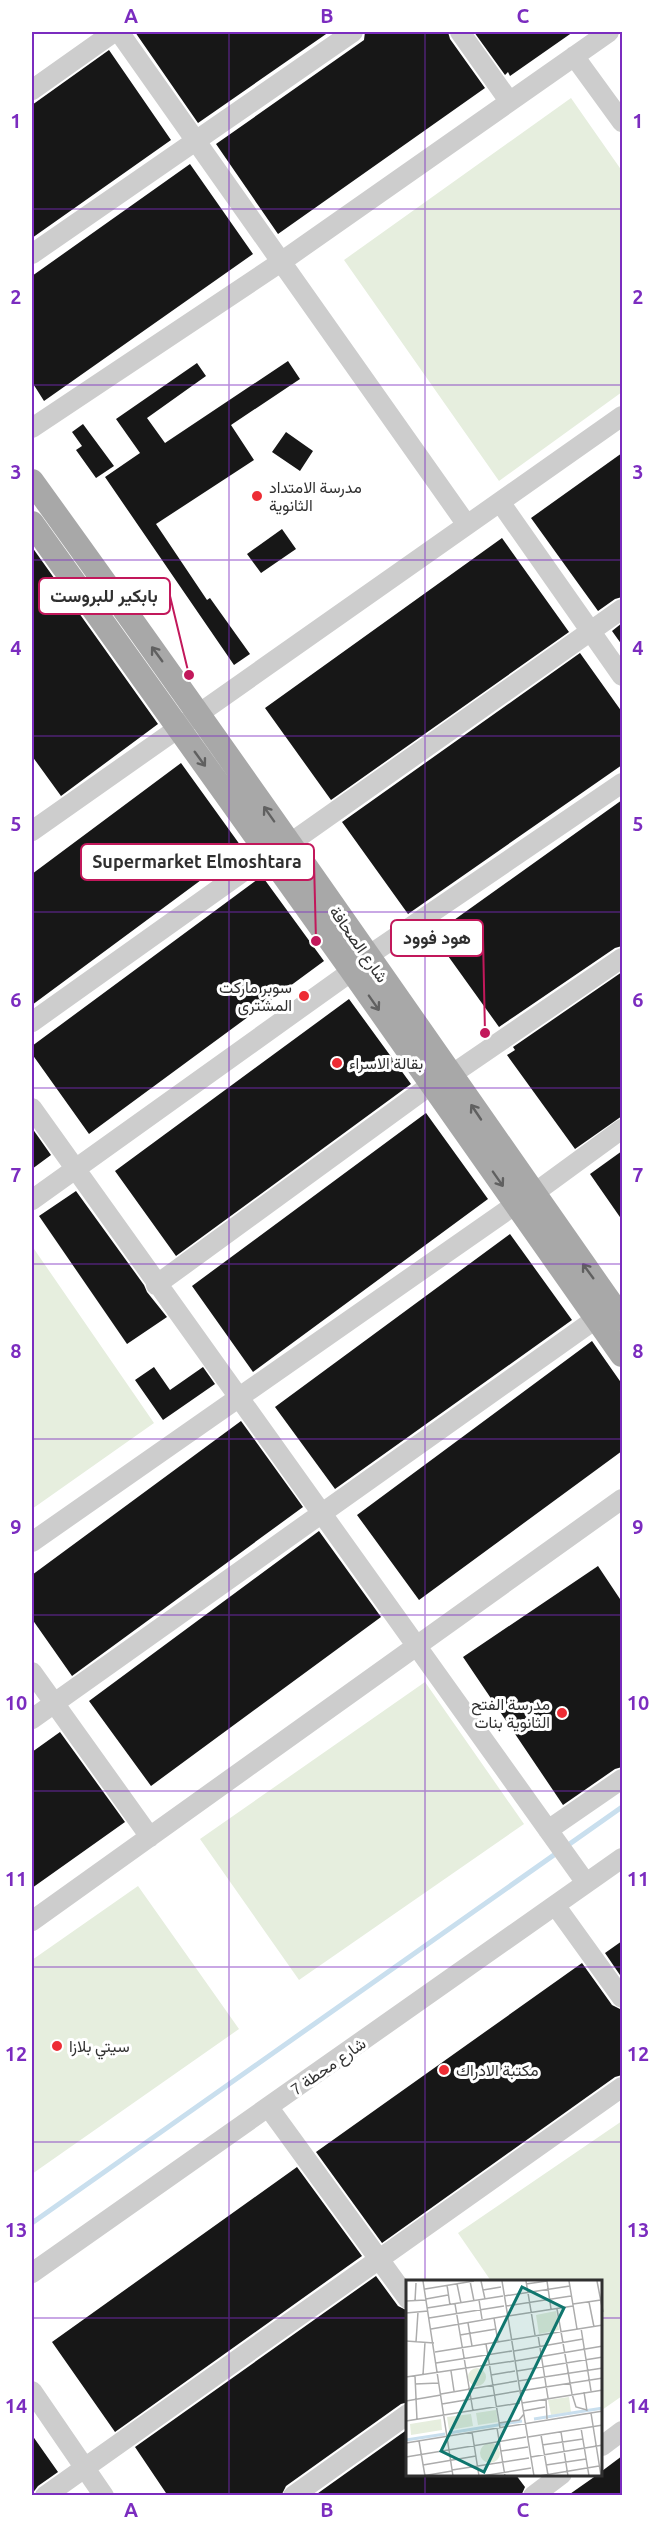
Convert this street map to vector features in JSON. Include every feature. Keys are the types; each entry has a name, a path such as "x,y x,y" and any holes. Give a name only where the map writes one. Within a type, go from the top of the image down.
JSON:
{"main road":[{"name":"شارع الصحافة","path":"32,481 199,713 278,849"},
{"name":"شارع الصحافة","path":"32,523 179,729 278,849 524,1199 615,1313 622,1355"}],"street":[{"path":"32,90 114,32"},
{"path":"119,32 467,525"},
{"path":"32,254 353,32"},
{"path":"460,32 509,101"},
{"path":"32,428 281,262 609,32"},
{"path":"574,56 622,122"},
{"path":"35,821 179,729 622,416"},
{"path":"500,502 622,676"},
{"path":"32,1022 622,609"},
{"path":"32,1200 360,964 622,783"},
{"path":"156,1285 442,1080 622,958"},
{"path":"32,1108 320,1515 586,1883"},
{"path":"32,1542 622,1129"},
{"path":"32,1719 320,1515 615,1313"},
{"path":"32,1921 622,1499"},
{"path":"32,1672 150,1837"},
{"path":"548,1830 622,1779"},
{"name":"شارع محطة 7","path":"32,2273 622,1858"},
{"path":"555,1905 622,1998"},
{"path":"45,2496 622,2087"},
{"path":"268,2108 406,2296"},
{"path":"32,2391 104,2496"},
{"path":"293,2496 406,2415"},
{"path":"603,2445 622,2431"},
{"path":"537,2489 560,2476"}],"green space":[{"path":"571,98 622,171 622,392 499,481 344,260"},
{"path":"32,1246 154,1423 32,1509"},
{"path":"425,1682 524,1824 299,1980 200,1839"},
{"path":"138,1886 239,2029 32,2174 32,1960"},
{"path":"622,2121 622,2396 603,2409 603,2280 490,2280 458,2233"}],"building":[{"path":"135,32 329,32 198,123"},
{"path":"365,32 448,32 450,39 485,88 278,234 216,144 364,40"},
{"path":"474,32 573,32 510,76 508,72 505,75"},
{"path":"109,50 171,140 32,238 32,105"},
{"path":"190,164 253,254 44,401 32,382 32,276"},
{"path":"288,361 300,379 231,425 254,460 156,524 207,600 210,598 250,654 234,665 105,477 140,453 116,419 197,363 206,376 147,418 165,443"},
{"path":"83,424 114,466 96,478 76,450 82,446 72,432"},
{"path":"286,432 313,451 300,471 272,452"},
{"path":"622,453 622,597 598,611 531,518"},
{"path":"282,529 296,549 261,573 247,554"},
{"path":"502,538 569,632 331,800 265,708"},
{"path":"32,547 158,724 61,796 32,756"},
{"path":"622,623 622,645 612,631"},
{"path":"580,653 622,712 622,765 408,914 342,822"},
{"path":"181,763 243,849 32,1005 32,874"},
{"path":"622,800 622,946 615,948 499,1027 433,935"},
{"path":"262,876 324,961 89,1134 32,1054 32,1046"},
{"path":"622,972 622,1116 575,1149 507,1055 515,1050 513,1047"},
{"path":"349,999 411,1084 176,1256 115,1171"},
{"path":"426,1113 488,1199 253,1372 192,1286"},
{"path":"32,1128 51,1155 32,1169"},
{"path":"622,1151 622,1220 590,1174"},
{"path":"76,1191 167,1317 127,1344 39,1216"},
{"path":"510,1234 572,1320 335,1489 275,1407"},
{"path":"592,1341 622,1384 622,1451 419,1600 357,1515"},
{"path":"154,1367 170,1390 203,1367 215,1384 163,1420 135,1380"},
{"path":"241,1421 303,1507 72,1676 32,1619 32,1575"},
{"path":"319,1531 381,1617 151,1786 89,1701"},
{"name":"مدرسة الفتح الثانوية بنات","path":"598,1566 622,1602 622,1767 615,1769 563,1805 463,1657"},
{"path":"60,1732 125,1822 32,1888 32,1752"},
{"path":"622,1941 622,1978 605,1953"},
{"path":"582,1963 612,2005 622,2010 622,2075 615,2077 382,2243 316,2152"},
{"path":"297,2167 362,2256 115,2432 52,2342"},
{"path":"376,2276 398,2306 406,2310 406,2403 286,2486 281,2496 168,2496 135,2447"},
{"path":"406,2430 406,2476 517,2476 525,2487 521,2496 314,2496"},
{"path":"32,2435 58,2472 38,2486 32,2494"},
{"path":"622,2456 622,2496 567,2496 596,2476 603,2476 603,2470"}],"waterway":[{"path":"32,2223 622,1807"}],"place":[{"name":"مدرسة الامتداد الثانوية","path":"257,496"},
{"name":"بابكير للبروست","path":"189,675"},
{"name":"Supermarket Elmoshtara","path":"316,941"},
{"name":"سوبر ماركت المشترى","path":"304,996"},
{"name":"هود فوود","path":"485,1033"},
{"name":"بقالة الاسراء","path":"337,1063"},
{"name":"مدرسة الفتح الثانوية بنات","path":"562,1713"},
{"name":"سيتي بلازا","path":"57,2046"},
{"name":"مكتبة الادراك","path":"444,2070"}]}
